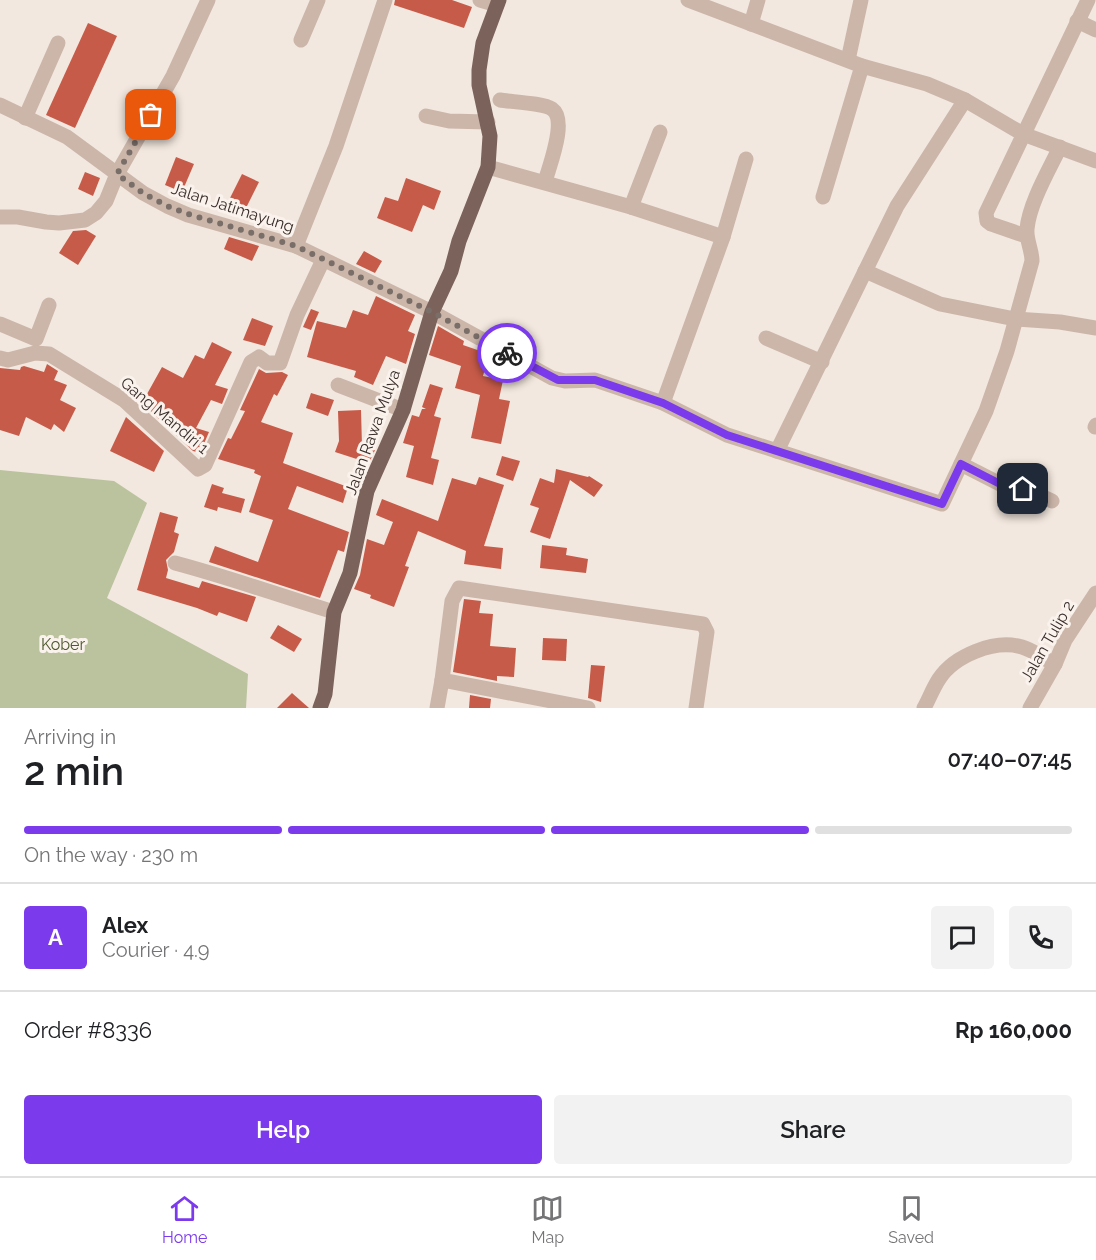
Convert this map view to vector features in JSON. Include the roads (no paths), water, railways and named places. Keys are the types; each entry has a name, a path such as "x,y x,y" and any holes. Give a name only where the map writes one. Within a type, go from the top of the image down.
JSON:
{"main road":[{"name":"Jalan Rawa Mulya","path":"320,708 325,694 334,612 350,573 367,491 403,410 432,312 451,271 459,242 488,167 490,144 488,123 479,85 478,69 483,43 498,3"}],"street":[{"path":"0,217 18,216 51,223 85,220 96,213 106,201 117,174 173,76 208,0"},
{"path":"302,40 318,0"},
{"path":"296,246 336,146 385,0"},
{"path":"480,0 498,3"},
{"path":"688,0 855,63 927,84 965,100 1023,134 1096,161"},
{"path":"751,24 758,0"},
{"path":"823,197 855,63 861,0"},
{"path":"1026,236 991,224 986,217 1023,134 1088,0"},
{"path":"1077,21 1096,30"},
{"path":"25,118 58,44"},
{"path":"500,100 550,107 558,115 559,128 545,182"},
{"path":"777,451 897,206 965,100"},
{"name":"Jalan Jatimayung","path":"0,105 67,137 143,193 167,206 296,246 432,312 552,378 565,381 595,380 663,403 727,435 942,504 961,464"},
{"path":"426,116 449,121 488,123"},
{"path":"631,207 660,132"},
{"path":"1052,501 1028,490 1006,487 961,464 986,411 1007,351 1032,261 1032,253 1026,236 1032,209 1060,147"},
{"path":"663,403 723,237 746,159"},
{"path":"488,167 631,207 723,237"},
{"name":"Gang Mandiri 1","path":"0,358 8,360 35,353 50,354 124,400 198,470 205,465 251,362 259,357 267,363 280,363 297,315 323,260"},
{"path":"865,271 940,304 1015,319 1096,328"},
{"path":"0,324 36,339 49,305"},
{"path":"766,338 822,362"},
{"path":"338,385 403,410"},
{"path":"175,563 201,569 237,583 334,612"},
{"path":"437,708 452,601 459,588 703,624 707,632 696,708"},
{"name":"Jalan Tulip 2","path":"1030,708 1055,664 1065,640 1096,593"},
{"path":"924,708 940,677 959,660 987,648 1003,645 1022,647 1055,664"},
{"path":"442,680 588,708"}],"park label":[{"name":"Kober","path":"63,644"}]}
